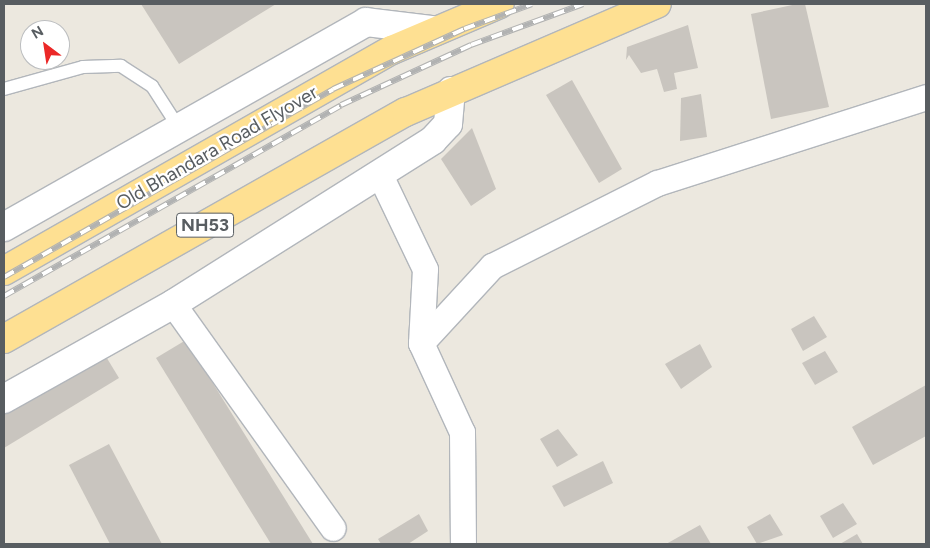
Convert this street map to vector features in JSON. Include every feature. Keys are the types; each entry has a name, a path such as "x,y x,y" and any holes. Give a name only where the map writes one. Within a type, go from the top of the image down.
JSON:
{"highway":[{"name":"Old Bhandara Road Flyover","path":"4,270 392,50 432,30 500,4"},
{"path":"451,91 657,4"},
{"name":"NH53","path":"4,339 406,112 451,91"}],"street":[{"path":"4,227 366,22 432,30"},
{"path":"4,399 173,304 380,175 448,124 451,91"},
{"path":"421,344 492,266 657,183 926,97"},
{"path":"380,175 425,269 421,344 462,432 463,544"},
{"path":"173,304 333,528"}],"lane":[{"path":"4,89 83,68 121,66 152,86 179,128"}],"building":[{"path":"141,4 276,4 179,64"},
{"path":"805,4 829,107 771,119 751,14"},
{"path":"688,25 698,68 674,73 677,89 664,92 657,69 641,73 629,55 626,60 627,47"},
{"path":"572,80 622,169 599,183 546,95"},
{"path":"701,94 707,137 680,141 681,98"},
{"path":"472,128 496,189 471,206 441,159"},
{"path":"814,316 827,337 803,351 791,329"},
{"path":"186,340 313,544 271,544 156,358"},
{"path":"700,344 712,367 681,389 665,364"},
{"path":"825,351 838,372 815,385 802,363"},
{"path":"105,355 119,378 4,448 4,412"},
{"path":"926,385 926,436 873,465 852,427"},
{"path":"558,429 578,455 557,467 540,439"},
{"path":"109,444 162,544 110,544 69,465"},
{"path":"603,461 613,483 564,507 552,486"},
{"path":"843,503 857,524 833,538 820,516"},
{"path":"419,514 428,531 408,544 381,544 378,539"},
{"path":"770,514 783,535 757,544 747,527"},
{"path":"700,525 711,544 666,544"},
{"path":"857,534 863,544 840,544"}],"railway":[{"path":"4,277 333,89 464,29 532,4"},
{"path":"4,296 341,105 471,45 583,4"}]}
